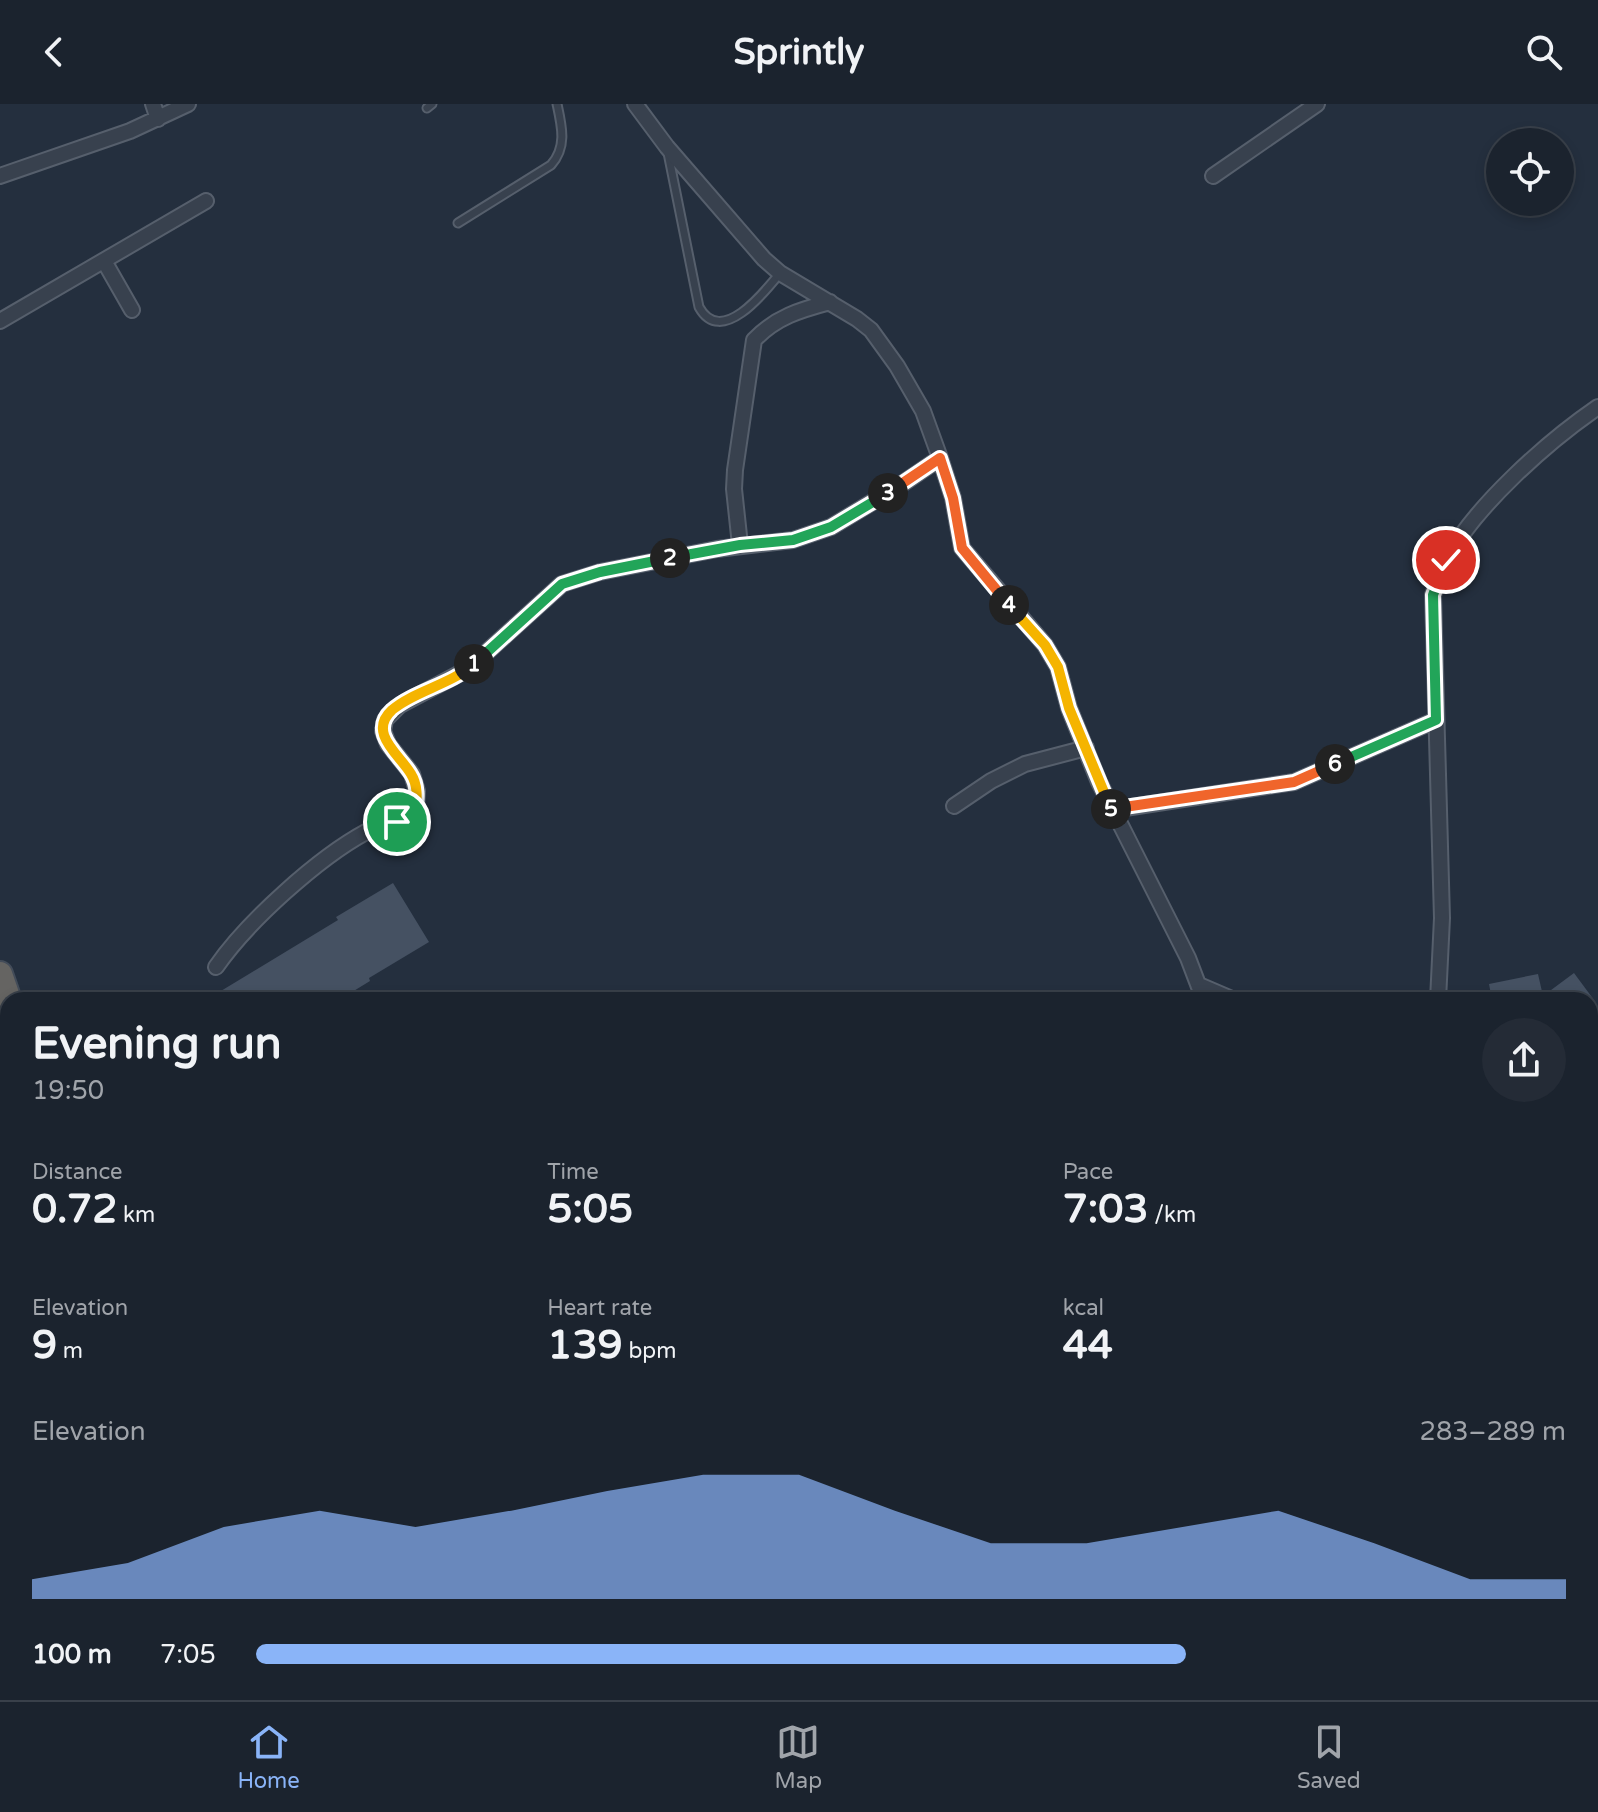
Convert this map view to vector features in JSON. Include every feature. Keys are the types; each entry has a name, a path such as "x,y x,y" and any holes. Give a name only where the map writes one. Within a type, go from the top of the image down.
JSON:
{"street":[{"path":"153,104 158,119"},
{"path":"0,176 158,119 188,104"},
{"path":"635,104 667,147 764,259 780,273 871,330 897,366 923,411 940,458 953,498 962,548 1045,645 1058,667 1069,708 1112,810 1188,958 1201,992"},
{"path":"1213,176 1317,104"},
{"path":"0,321 206,201"},
{"path":"104,261 132,310"},
{"path":"740,545 735,470 754,340 784,316 830,302"},
{"path":"1438,992 1442,918 1433,595 1446,560 1474,520 1561,432 1598,407"},
{"path":"216,967 247,927 319,865 368,831 408,819 416,810 417,791 412,774 388,744 383,731 385,720 392,711 468,669 562,584 600,572 740,545 793,540 831,527 940,458"},
{"path":"1112,810 1294,782 1436,720"},
{"path":"954,806 991,781 1025,764 1086,748"},
{"path":"1199,985 1215,992"}],"lane":[{"path":"458,223 551,165 557,158 563,139 557,104"},
{"path":"667,147 699,307 704,316 718,322 748,309 780,273"}],"building":[{"path":"393,883 429,942 369,978 370,981 352,992 219,992 338,920 336,917"},
{"path":"1574,973 1588,992 1548,992"},
{"path":"1538,974 1542,992 1490,992 1489,984"}],"route":[{"path":"397,822 408,819 416,810 417,791 412,774 388,744 383,731 385,720 400,705 468,669 562,584 600,572 717,549 793,540 831,527 940,458 953,498 962,548 1045,645 1058,667 1069,708 1112,810 1294,782 1436,720 1433,595 1446,560"}]}
